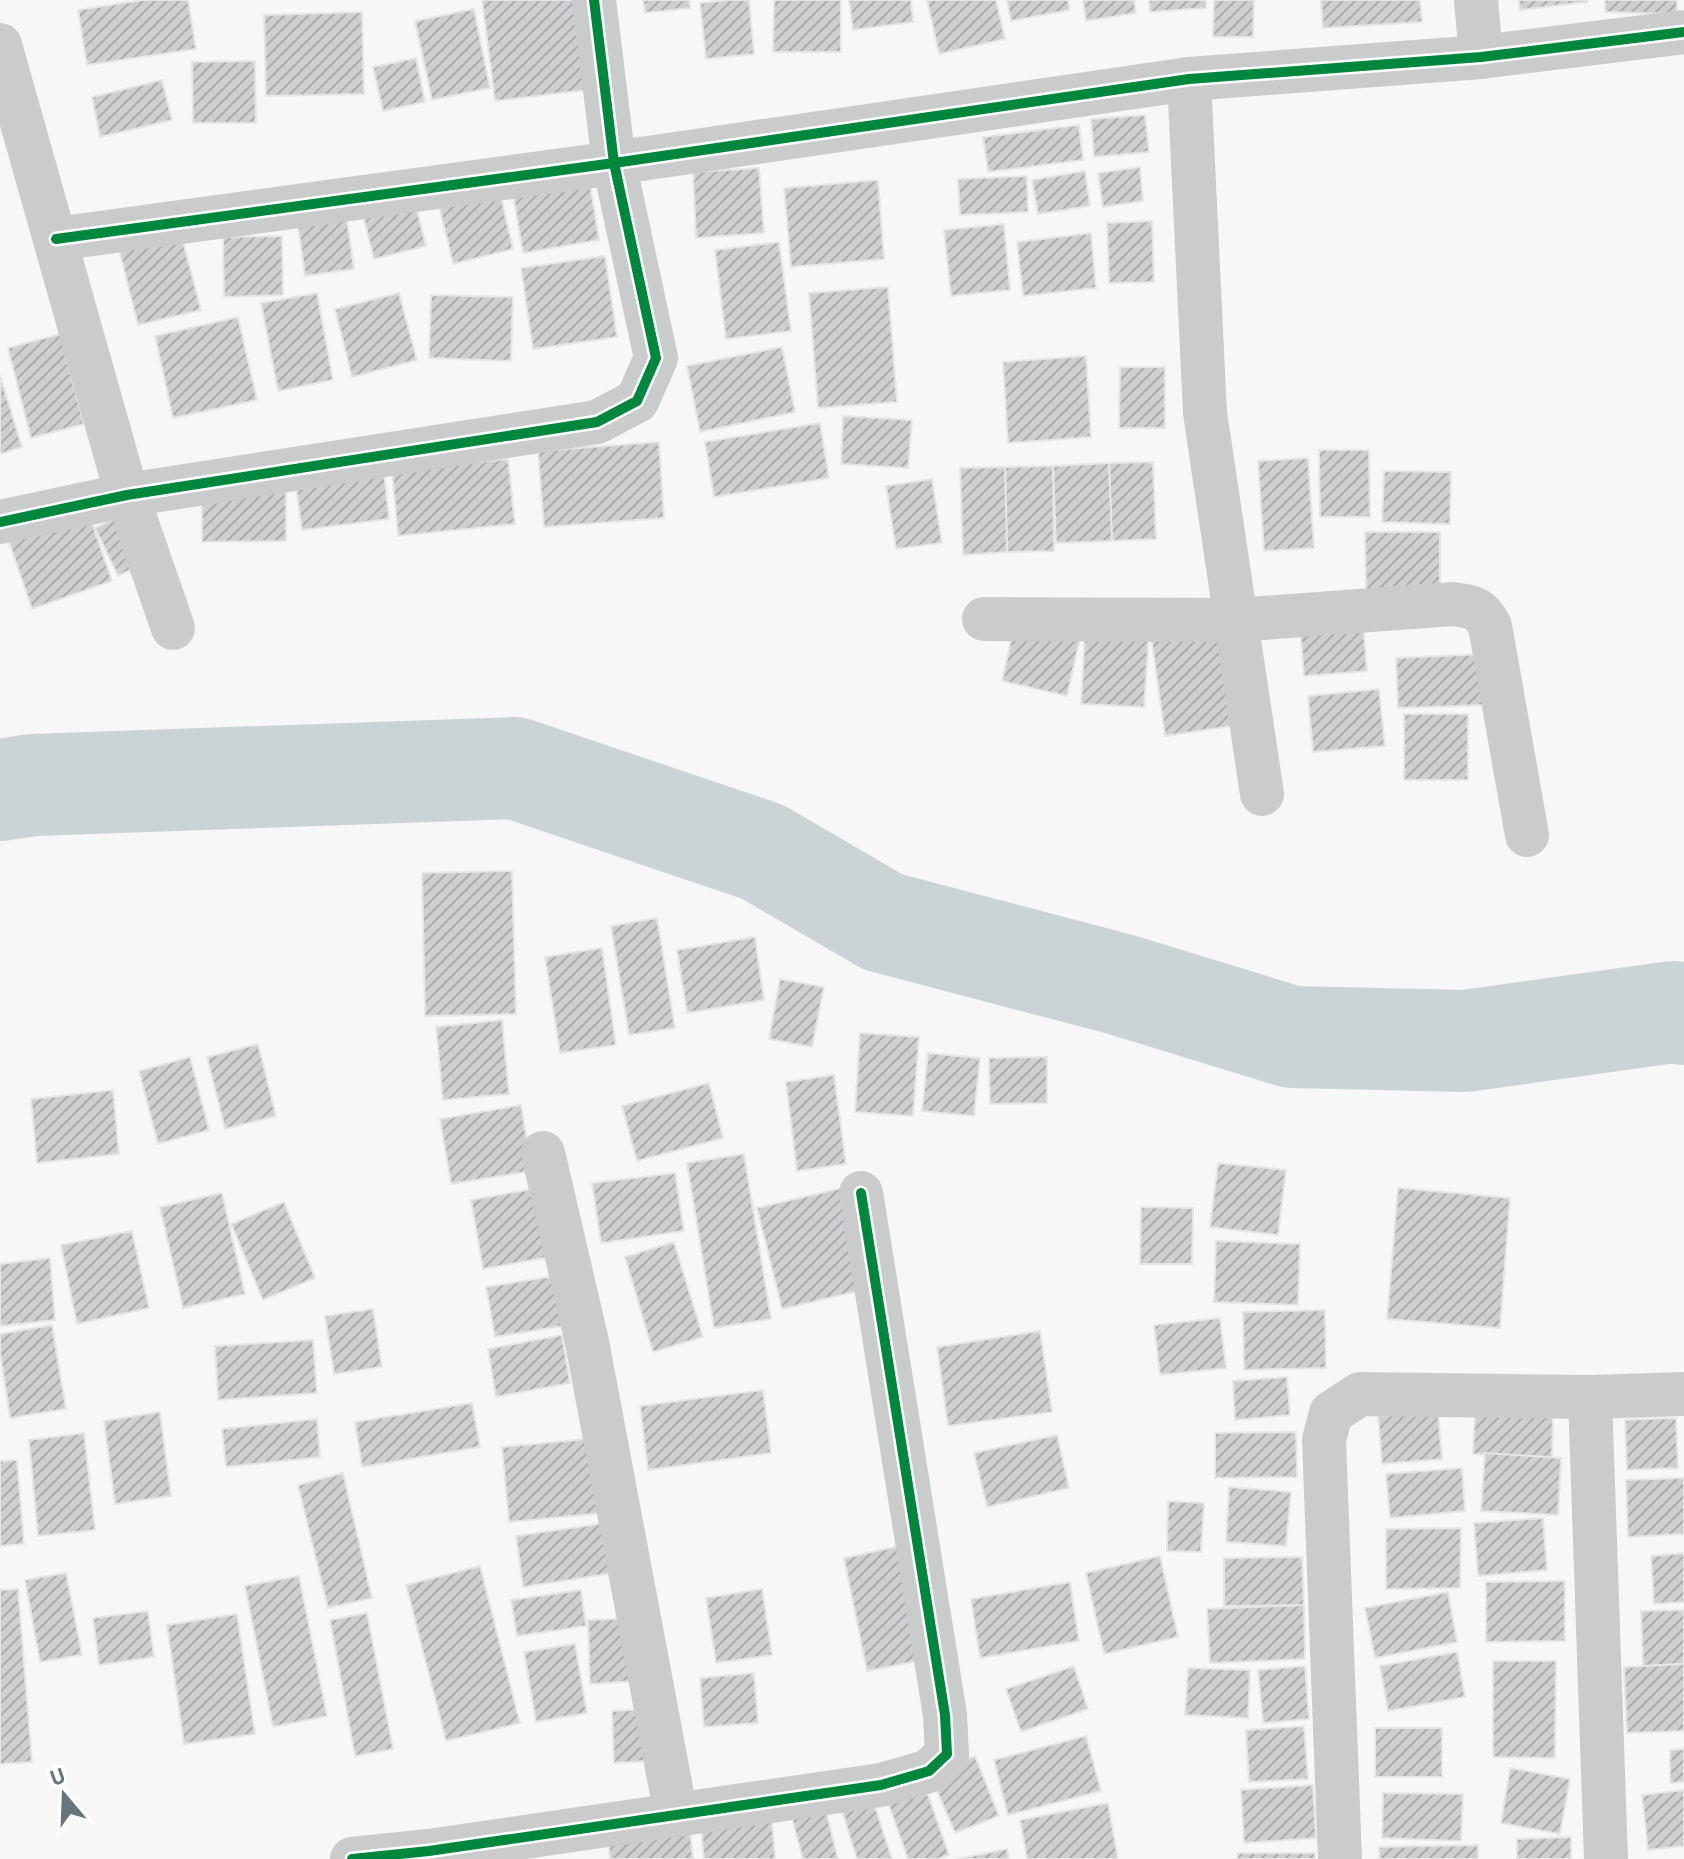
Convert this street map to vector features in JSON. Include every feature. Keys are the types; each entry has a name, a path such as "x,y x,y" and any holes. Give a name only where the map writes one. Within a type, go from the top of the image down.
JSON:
{"street":[{"path":"0,522 127,495 597,422 637,401 656,358 614,163 594,0"},
{"path":"1476,0 1481,57"},
{"path":"56,239 614,163 1189,79 1481,57 1684,32"},
{"path":"0,45 127,495 173,628"},
{"path":"1189,79 1205,413 1262,794"},
{"path":"984,619 1236,620 1453,604 1473,607 1484,615 1490,626 1527,835"},
{"path":"543,1153 587,1342 676,1815"},
{"path":"352,1859 429,1851 881,1785 929,1771 947,1754 945,1715 861,1193"},
{"path":"1340,1859 1324,1440 1331,1413 1360,1394 1590,1397 1684,1394"},
{"path":"1590,1397 1606,1859"}],"building":[{"path":"142,0 188,0 196,49 87,65 78,10"},
{"path":"482,0 574,0 586,90 495,101"},
{"path":"643,0 689,0 690,8 645,13"},
{"path":"749,0 754,54 706,59 700,3"},
{"path":"774,0 841,0 841,52 773,52"},
{"path":"849,0 911,0 913,22 853,30"},
{"path":"927,0 996,0 1005,39 939,54"},
{"path":"1007,0 1068,0 1070,10 1011,21"},
{"path":"1083,0 1134,0 1136,13 1086,21"},
{"path":"1149,0 1206,0 1206,8 1150,12"},
{"path":"1214,0 1254,0 1253,37 1213,37"},
{"path":"1321,0 1420,0 1422,22 1323,28"},
{"path":"1519,0 1587,0 1587,2 1520,10"},
{"path":"1605,0 1677,0 1677,14 1605,12"},
{"path":"474,9 490,88 432,100 415,21"},
{"path":"362,12 364,94 266,96 264,15"},
{"path":"416,58 425,102 383,111 373,67"},
{"path":"255,61 256,123 193,123 192,62"},
{"path":"162,80 172,120 100,137 92,97"},
{"path":"1145,115 1149,152 1094,157 1091,119"},
{"path":"1079,125 1083,160 988,172 983,137"},
{"path":"1140,167 1143,201 1103,207 1098,173"},
{"path":"759,168 764,233 696,238 693,172"},
{"path":"1085,171 1090,206 1038,214 1032,180"},
{"path":"1027,176 1028,212 960,215 958,179"},
{"path":"589,177 599,240 523,253 512,189"},
{"path":"878,180 884,259 791,267 784,188"},
{"path":"500,192 513,249 453,264 439,206"},
{"path":"413,194 426,246 374,259 361,208"},
{"path":"346,213 354,269 305,276 297,219"},
{"path":"1152,221 1154,282 1109,283 1107,223"},
{"path":"1004,224 1010,290 951,296 944,230"},
{"path":"180,230 201,310 138,325 118,246"},
{"path":"1091,233 1096,288 1023,296 1017,242"},
{"path":"282,236 283,295 224,297 223,237"},
{"path":"779,242 791,331 726,339 715,250"},
{"path":"605,256 617,337 533,349 521,268"},
{"path":"888,287 897,402 818,408 809,293"},
{"path":"317,293 333,380 278,391 261,303"},
{"path":"399,293 417,360 352,377 335,309"},
{"path":"431,295 513,297 511,361 429,358"},
{"path":"238,317 257,400 173,418 155,336"},
{"path":"60,334 84,424 31,438 8,348"},
{"path":"782,347 795,412 700,432 687,366"},
{"path":"1086,356 1091,437 1008,443 1003,362"},
{"path":"1120,367 1165,367 1165,428 1119,428"},
{"path":"0,375 22,447 0,454"},
{"path":"843,416 912,420 908,468 841,464"},
{"path":"820,423 829,478 714,497 705,442"},
{"path":"659,442 664,518 544,527 538,451"},
{"path":"1319,450 1369,450 1370,517 1320,517"},
{"path":"1308,458 1314,548 1264,551 1258,461"},
{"path":"508,459 515,524 398,536 392,470"},
{"path":"1153,462 1156,539 1112,541 1109,463"},
{"path":"1109,463 1112,541 1056,543 1053,466"},
{"path":"1053,466 1054,551 1007,552 1005,467"},
{"path":"1005,467 1007,552 963,555 960,468"},
{"path":"384,471 389,519 302,530 295,481"},
{"path":"1384,471 1451,472 1450,524 1382,522"},
{"path":"932,479 942,543 896,549 886,486"},
{"path":"286,488 286,541 202,542 202,489"},
{"path":"89,514 112,581 32,609 9,542"},
{"path":"121,515 144,564 118,576 95,528"},
{"path":"1365,532 1440,532 1440,590 1366,592"},
{"path":"1363,622 1367,671 1304,676 1300,628"},
{"path":"1015,623 1081,634 1067,696 1002,681"},
{"path":"1229,624 1245,724 1165,736 1151,636"},
{"path":"1085,631 1149,634 1144,707 1081,704"},
{"path":"1484,654 1485,705 1398,708 1396,658"},
{"path":"1379,689 1385,746 1313,752 1308,696"},
{"path":"1404,714 1468,714 1468,780 1404,780"},
{"path":"512,871 516,1014 425,1016 422,873"},
{"path":"657,918 675,1028 629,1035 611,926"},
{"path":"755,937 764,1000 687,1013 677,950"},
{"path":"602,948 616,1045 560,1053 545,957"},
{"path":"780,979 824,987 812,1047 769,1039"},
{"path":"502,1020 509,1094 443,1100 436,1027"},
{"path":"860,1033 919,1037 913,1116 855,1112"},
{"path":"258,1044 276,1116 225,1129 207,1057"},
{"path":"928,1053 980,1058 974,1116 922,1111"},
{"path":"190,1057 209,1130 158,1144 139,1071"},
{"path":"1047,1057 1047,1103 990,1104 989,1058"},
{"path":"834,1075 846,1164 797,1171 786,1082"},
{"path":"709,1083 723,1138 637,1161 622,1106"},
{"path":"113,1090 119,1154 37,1163 31,1099"},
{"path":"521,1105 532,1171 451,1184 440,1119"},
{"path":"744,1154 771,1319 714,1328 687,1163"},
{"path":"1218,1163 1286,1170 1278,1235 1210,1227"},
{"path":"675,1173 684,1231 601,1243 592,1183"},
{"path":"549,1186 561,1255 483,1269 471,1200"},
{"path":"842,1188 867,1289 782,1309 757,1208"},
{"path":"1398,1188 1510,1198 1500,1328 1387,1319"},
{"path":"222,1193 245,1294 183,1308 160,1207"},
{"path":"284,1202 315,1278 263,1300 231,1224"},
{"path":"1141,1207 1193,1208 1192,1264 1140,1264"},
{"path":"132,1231 149,1308 77,1324 61,1245"},
{"path":"1216,1241 1300,1244 1298,1305 1214,1302"},
{"path":"674,1242 703,1337 653,1352 625,1257"},
{"path":"50,1258 55,1320 0,1326 0,1264"},
{"path":"567,1274 575,1324 495,1337 486,1287"},
{"path":"373,1309 382,1367 334,1374 325,1316"},
{"path":"1325,1310 1326,1368 1244,1370 1243,1312"},
{"path":"1220,1318 1226,1368 1160,1375 1154,1325"},
{"path":"52,1325 66,1409 10,1418 0,1334"},
{"path":"1040,1331 1052,1412 948,1426 937,1347"},
{"path":"562,1335 570,1383 496,1397 488,1349"},
{"path":"313,1340 317,1393 218,1400 215,1346"},
{"path":"1287,1377 1290,1415 1235,1420 1233,1381"},
{"path":"763,1390 771,1453 648,1470 640,1406"},
{"path":"472,1403 480,1447 362,1467 355,1422"},
{"path":"1438,1411 1442,1459 1382,1464 1378,1416"},
{"path":"1475,1411 1553,1414 1552,1457 1473,1454"},
{"path":"160,1412 171,1496 115,1504 104,1421"},
{"path":"1676,1418 1678,1468 1627,1470 1625,1420"},
{"path":"317,1419 320,1457 226,1467 222,1429"},
{"path":"1296,1432 1297,1477 1215,1478 1215,1433"},
{"path":"84,1433 95,1530 38,1536 29,1440"},
{"path":"1057,1435 1069,1488 987,1507 974,1453"},
{"path":"597,1438 604,1513 509,1522 502,1447"},
{"path":"1485,1453 1561,1458 1558,1515 1481,1511"},
{"path":"17,1460 24,1544 0,1546 0,1461"},
{"path":"1462,1468 1465,1511 1390,1518 1386,1474"},
{"path":"343,1473 372,1598 328,1608 298,1485"},
{"path":"1684,1478 1684,1534 1628,1537 1626,1480"},
{"path":"1229,1487 1291,1492 1286,1546 1226,1542"},
{"path":"1168,1501 1204,1503 1201,1552 1167,1551"},
{"path":"1543,1518 1547,1570 1478,1576 1474,1523"},
{"path":"606,1523 614,1573 523,1587 516,1536"},
{"path":"1461,1528 1460,1588 1386,1589 1386,1529"},
{"path":"909,1544 933,1658 867,1671 844,1558"},
{"path":"1684,1553 1684,1602 1654,1604 1651,1556"},
{"path":"1160,1556 1178,1637 1104,1654 1086,1573"},
{"path":"1302,1557 1304,1605 1224,1606 1224,1558"},
{"path":"480,1566 520,1723 446,1741 406,1585"},
{"path":"66,1573 82,1655 40,1662 25,1580"},
{"path":"299,1576 327,1716 273,1727 245,1586"},
{"path":"1565,1581 1565,1641 1486,1642 1486,1582"},
{"path":"1070,1582 1079,1641 980,1658 971,1599"},
{"path":"18,1589 32,1762 0,1764 0,1590"},
{"path":"762,1589 772,1655 716,1663 706,1598"},
{"path":"581,1590 586,1626 517,1636 511,1600"},
{"path":"1448,1592 1457,1642 1375,1658 1365,1608"},
{"path":"1304,1605 1305,1659 1210,1663 1207,1609"},
{"path":"1684,1610 1684,1664 1643,1666 1641,1611"},
{"path":"148,1611 154,1657 99,1665 93,1618"},
{"path":"367,1613 393,1749 355,1756 330,1620"},
{"path":"237,1614 255,1734 184,1744 167,1625"},
{"path":"635,1618 637,1681 590,1684 588,1620"},
{"path":"575,1644 587,1713 536,1722 524,1652"},
{"path":"1457,1652 1465,1697 1388,1711 1380,1666"},
{"path":"1493,1661 1556,1661 1555,1758 1493,1757"},
{"path":"1684,1664 1684,1731 1627,1733 1624,1667"},
{"path":"1074,1666 1088,1709 1021,1732 1006,1689"},
{"path":"1305,1666 1309,1719 1263,1723 1258,1670"},
{"path":"1188,1668 1250,1670 1248,1718 1185,1715"},
{"path":"754,1673 758,1723 704,1727 700,1678"},
{"path":"648,1709 651,1761 614,1763 612,1711"},
{"path":"1304,1726 1308,1779 1249,1782 1246,1730"},
{"path":"1375,1728 1442,1728 1442,1777 1375,1777"},
{"path":"1086,1736 1101,1791 1008,1815 994,1760"},
{"path":"1684,1749 1684,1782 1670,1783 1670,1750"},
{"path":"975,1756 999,1816 955,1833 930,1774"},
{"path":"1510,1768 1570,1779 1560,1834 1501,1823"},
{"path":"921,1775 949,1855 938,1859 908,1859 883,1788"},
{"path":"1313,1785 1316,1838 1244,1843 1241,1790"},
{"path":"1684,1790 1684,1846 1648,1850 1642,1795"},
{"path":"1383,1793 1463,1794 1461,1841 1382,1838"},
{"path":"871,1794 892,1859 857,1859 840,1804"},
{"path":"823,1799 838,1859 803,1859 789,1808"},
{"path":"1108,1803 1118,1859 1027,1859 1020,1820"},
{"path":"772,1820 775,1859 704,1859 701,1826"},
{"path":"690,1830 693,1859 610,1859 608,1839"},
{"path":"1571,1837 1571,1859 1517,1859 1517,1839"},
{"path":"1478,1845 1478,1859 1379,1859 1379,1847"},
{"path":"1007,1849 1009,1859 956,1859"},
{"path":"1238,1853 1315,1853 1315,1859 1237,1859"}],"waterway":[{"path":"0,790 33,785 515,768 763,852 883,922 1119,984 1292,1037 1465,1041 1673,1012 1684,1014"}],"cycle path":[{"path":"0,522 127,495 597,422 637,401 656,358 614,163 594,0"},
{"path":"56,239 614,163 1189,79 1481,57 1684,32"},
{"path":"352,1859 429,1851 881,1785 929,1771 947,1754 945,1715 861,1193"}]}
